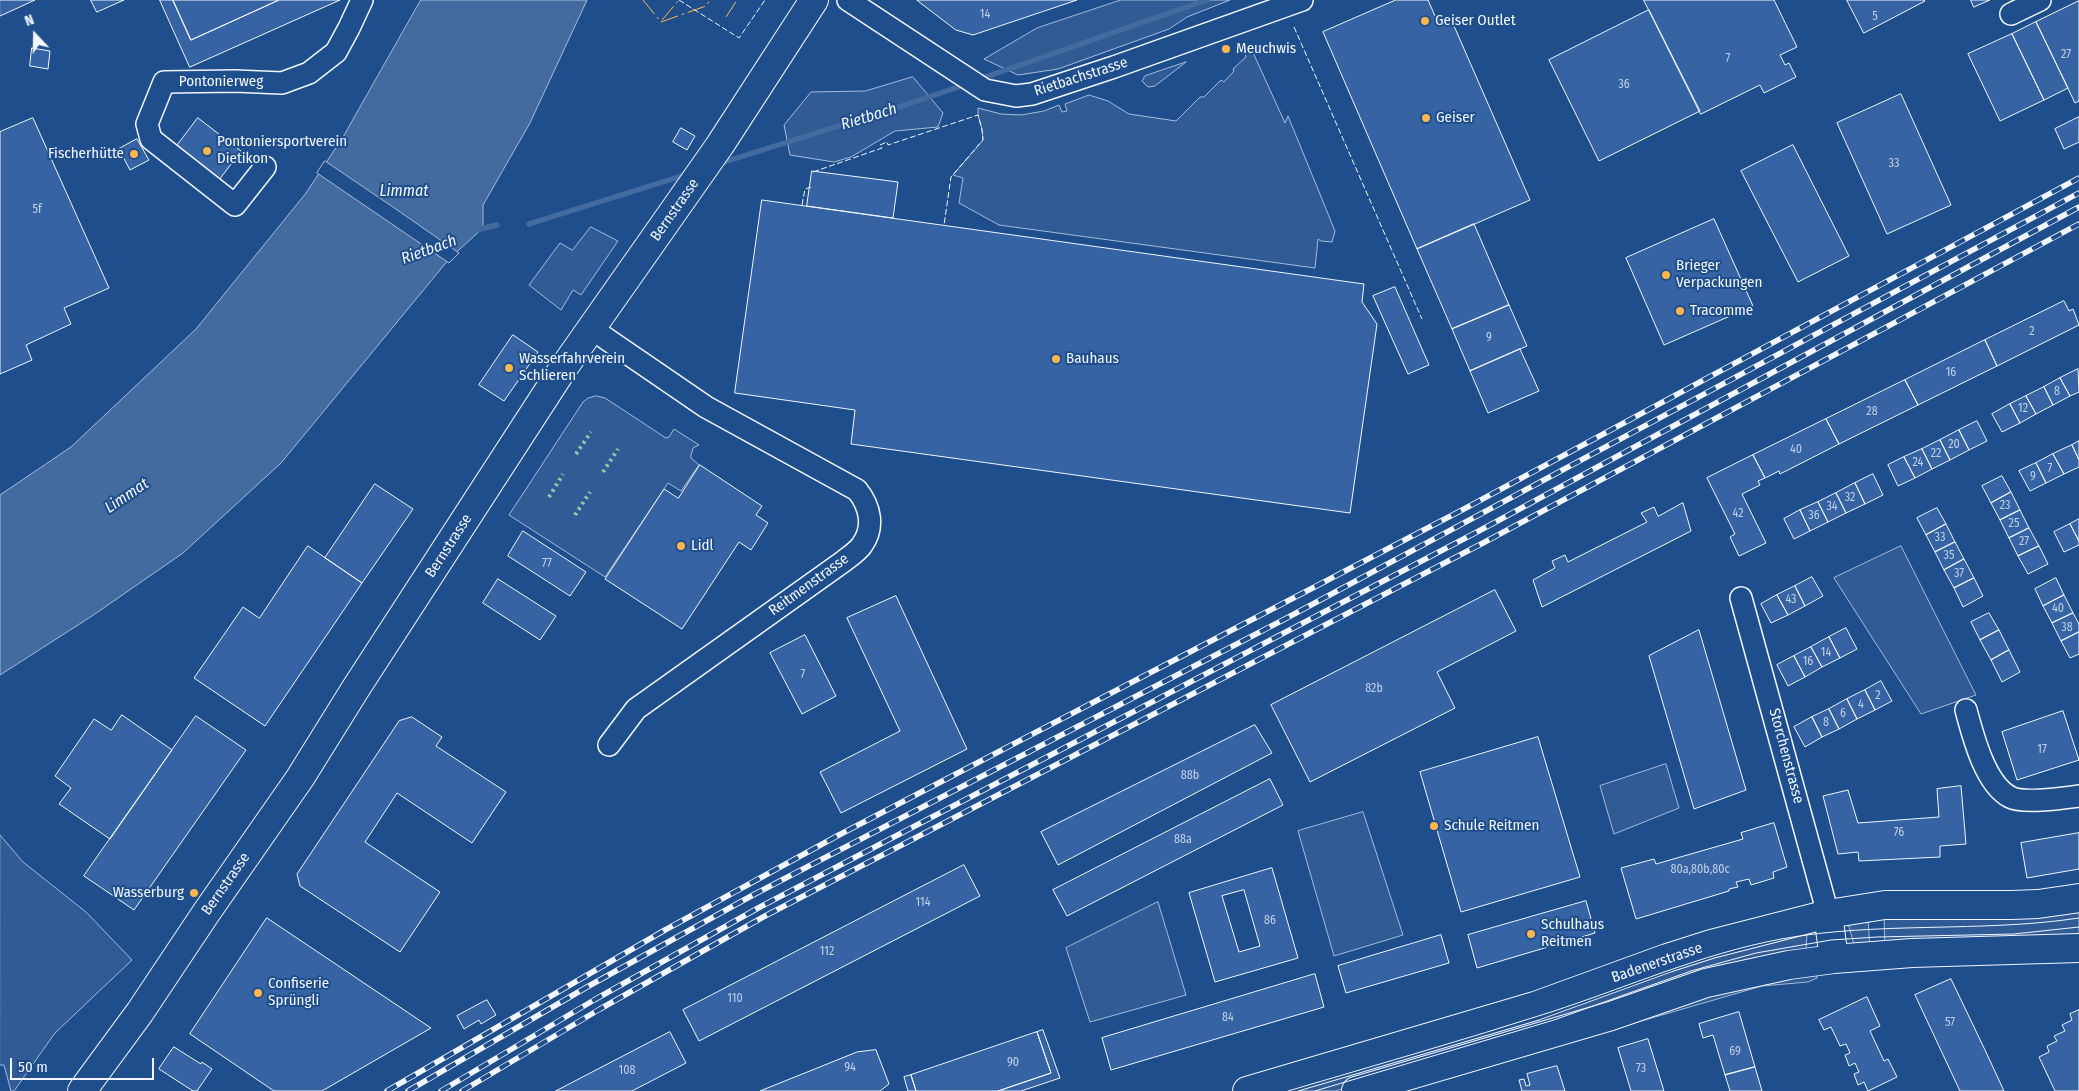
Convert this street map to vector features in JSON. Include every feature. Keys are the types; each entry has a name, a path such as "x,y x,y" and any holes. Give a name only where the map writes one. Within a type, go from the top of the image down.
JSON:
{"main road":[{"name":"Bernstrasse","path":"82,1091 140,1012 206,912 300,778 356,688 562,370 720,145 814,0"},
{"name":"Badenerstrasse","path":"1247,1091 1534,1006 1711,944 1828,914 1885,905 2011,905 2038,904 2079,898"},
{"path":"1828,914 1834,959"},
{"path":"1356,1091 1627,1011 1706,983 1789,965 1834,959 1912,953 2079,948"}],"street":[{"name":"Pontonierweg","path":"265,167 235,205 151,139 147,124 164,82 235,81 282,83 309,73 336,52 362,0"},
{"name":"Rietbachstrasse","path":"848,0 985,90 1016,96 1032,94 1114,67 1302,0"},
{"path":"2011,14 2040,0"},
{"name":"Reitmenstrasse","path":"592,328 706,407 857,490 864,498 869,509 870,524 862,546 844,562 636,709 609,745"},
{"name":"Storchenstrasse","path":"1741,598 1828,914"},
{"path":"1966,710 1992,782 2011,798 2050,801 2079,796"}],"shaded area":[{"path":"1121,0 1230,0 1187,17 1169,29 1058,69 1018,75 984,59 1037,28"},
{"path":"1251,48 1285,123 1288,116 1335,231 1332,242 1318,239 1315,268 999,225 959,203 963,178 953,175 983,140 978,108 1001,114 1021,115 1044,111 1059,105 1062,112 1067,111 1065,104 1089,95 1108,101 1129,114 1176,121 1200,97 1204,97 1221,80 1224,82 1234,71 1233,69 1246,57 1245,53"},
{"path":"1186,62 1155,86 1148,87 1142,81 1145,76"},
{"path":"913,77 943,113 938,127 895,131 851,157 834,162 790,155 784,125 811,92 865,91"},
{"path":"591,227 618,241 581,295 573,290 561,310 529,285 560,243 572,250"},
{"path":"597,396 605,398 666,438 669,437 674,429 699,445 693,448 691,458 699,465 681,491 668,483 605,577 509,515 583,402 588,398"},
{"path":"1901,546 1976,695 1921,714 1834,578"},
{"path":"1666,764 1679,808 1614,834 1600,786"},
{"path":"1363,812 1403,935 1334,956 1298,831"},
{"path":"0,835 23,862 86,912 132,960 55,1033 14,1091 11,1091 4,1065 0,1065"},
{"path":"1158,902 1186,995 1090,1022 1066,948"},
{"path":"2079,905 2079,940 1885,949 1884,916"},
{"path":"1868,918 1870,950 1855,948 1848,923"},
{"path":"1807,933 1806,950 1335,1091 1269,1091 1662,967"},
{"path":"1817,974 1817,978 1808,982 1762,986 1400,1091 1722,992 1724,994 1727,991"}],"water":[{"name":"Limmat","path":"421,0 587,0 530,123 483,205 483,228 449,259 281,463 183,553 92,616 0,675 0,495 71,447 196,329 306,193 343,137"}],"pier":[{"path":"325,161 459,253 449,263 317,173"}],"building":[{"path":"0,0 35,0 0,16"},
{"path":"91,0 124,0 97,12"},
{"path":"160,0 173,0 191,40 279,0 340,0 190,67"},
{"path":"173,0 279,0 191,40"},
{"path":"917,0 1077,0 973,35 956,30"},
{"path":"1396,0 1428,0 1439,25 1451,19 1530,200 1417,249 1323,32"},
{"path":"1644,0 1774,0 1797,47 1780,55 1785,65 1789,63 1796,77 1764,93 1760,85 1701,114"},
{"path":"1847,0 1924,0 1925,1 1864,33"},
{"path":"1971,0 1990,0 1974,7"},
{"path":"2079,1 2079,101 2075,103 2036,22"},
{"path":"1649,10 1700,111 1599,161 1549,60"},
{"path":"2036,22 2068,88 2044,100 2012,34"},
{"path":"2012,34 2044,100 2000,121 1968,54"},
{"path":"32,48 50,51 48,69 30,66"},
{"path":"1901,94 1951,205 1887,234 1837,123"},
{"path":"2079,117 2079,142 2064,149 2055,129"},
{"path":"33,118 109,288 64,308 71,324 26,345 32,360 0,374 0,132"},
{"name":"Pontoniersportverein Dietikon","path":"198,118 241,151 216,184 173,151"},
{"path":"681,128 695,136 687,150 673,142"},
{"name":"Fischerhütte","path":"137,139 149,160 130,170 119,149"},
{"path":"1793,145 1849,256 1798,282 1741,171"},
{"path":"812,171 898,182 893,218 807,206"},
{"name":"Bauhaus","path":"762,200 1364,284 1362,302 1377,324 1350,513 851,444 855,410 735,393"},
{"path":"1714,219 1753,306 1664,345 1626,258"},
{"path":"1474,224 1509,305 1452,329 1417,249"},
{"path":"1395,287 1429,365 1408,374 1373,296"},
{"path":"2064,301 2069,311 2073,309 2079,325 1997,366 1985,340"},
{"path":"1509,305 1527,346 1470,371 1452,329"},
{"name":"Wasserfahrverein Schlieren","path":"513,335 538,352 504,401 479,385"},
{"path":"1985,340 1997,366 1918,405 1905,380"},
{"path":"1520,349 1539,391 1488,413 1470,371"},
{"path":"2078,369 2079,392 2070,396 2060,378"},
{"path":"2060,378 2070,396 2053,405 2044,387"},
{"path":"1905,380 1918,405 1839,444 1826,419"},
{"path":"2044,387 2053,405 2036,414 2026,396"},
{"path":"2026,396 2036,414 2020,423 2010,404"},
{"path":"2010,404 2020,423 2002,432 1992,414"},
{"path":"1826,419 1839,444 1780,474 1779,471 1765,478 1753,455"},
{"path":"1977,421 1987,441 1969,450 1959,430"},
{"path":"1959,430 1969,450 1950,460 1940,440"},
{"path":"1940,440 1950,460 1932,469 1922,449"},
{"path":"2079,441 2079,460 2072,445"},
{"path":"2072,445 2079,460 2079,467 2064,474 2053,454"},
{"path":"1922,449 1932,469 1915,478 1904,457"},
{"path":"2053,454 2064,474 2046,483 2036,463"},
{"path":"1753,455 1765,478 1758,481 1760,485 1742,494 1766,543 1739,556 1730,537 1735,534 1707,478"},
{"path":"1904,457 1915,478 1898,486 1888,465"},
{"path":"2036,463 2046,483 2030,491 2019,471"},
{"name":"Lidl","path":"700,465 762,506 756,515 768,523 751,550 739,542 682,629 605,579 664,489 678,498"},
{"path":"1873,474 1883,495 1865,504 1855,483"},
{"path":"2002,476 2011,492 1991,503 1982,486"},
{"path":"1855,483 1865,504 1846,513 1836,493"},
{"path":"375,484 413,509 362,583 325,558"},
{"path":"2011,492 2020,510 2000,520 1991,503"},
{"path":"1836,493 1846,513 1828,522 1818,502"},
{"path":"1818,502 1828,522 1810,531 1800,510"},
{"path":"1683,503 1691,531 1542,607 1533,580 1555,568 1552,561 1565,555 1568,562 1647,522 1641,513 1654,507 1658,516"},
{"path":"1937,508 1946,524 1926,535 1917,518"},
{"path":"1800,510 1810,531 1794,539 1784,519"},
{"path":"2020,510 2029,528 2009,538 2000,520"},
{"path":"2079,519 2079,541 2070,524"},
{"path":"1946,524 1955,542 1935,552 1926,535"},
{"path":"2070,524 2079,541 2079,545 2064,552 2054,532"},
{"path":"2029,528 2039,546 2018,556 2009,538"},
{"path":"523,531 586,572 570,596 508,556"},
{"path":"1955,542 1964,559 1944,570 1935,552"},
{"path":"308,546 362,583 265,726 194,678 243,607 259,618"},
{"path":"2039,546 2048,564 2028,574 2018,556"},
{"path":"1964,559 1974,578 1954,588 1944,570"},
{"path":"1812,577 1823,596 1805,606 1795,586"},
{"path":"1974,578 1983,596 1963,607 1954,588"},
{"path":"2056,578 2064,595 2043,606 2035,589"},
{"path":"498,579 556,616 540,640 483,603"},
{"path":"1795,586 1805,606 1788,615 1777,595"},
{"path":"1495,590 1516,631 1437,672 1455,708 1310,782 1271,705"},
{"path":"1777,595 1788,615 1771,623 1761,604"},
{"path":"2064,595 2073,613 2052,623 2043,606"},
{"path":"896,596 967,749 841,813 820,772 900,731 847,618"},
{"path":"1989,613 1999,630 1980,640 1971,622"},
{"path":"2073,613 2079,624 2079,632 2061,641 2052,623"},
{"path":"1846,628 1857,649 1840,658 1829,637"},
{"path":"1699,630 1746,790 1694,809 1649,656"},
{"path":"1999,630 2009,650 1991,660 1980,640"},
{"path":"2079,632 2079,654 2070,658 2061,641"},
{"path":"805,635 836,696 802,714 770,653"},
{"path":"1829,637 1840,658 1822,667 1811,647"},
{"path":"1811,647 1822,667 1805,677 1794,656"},
{"path":"2009,650 2020,672 2002,682 1991,660"},
{"path":"1794,656 1805,677 1788,686 1777,665"},
{"path":"1881,681 1892,701 1875,710 1865,690"},
{"path":"1865,690 1875,710 1857,719 1847,699"},
{"path":"1847,699 1857,719 1839,729 1829,709"},
{"path":"1829,709 1839,729 1822,737 1812,717"},
{"path":"2063,711 2079,760 2017,780 2002,732"},
{"path":"122,715 172,750 110,839 59,804 71,788 55,776 94,719 111,730"},
{"path":"196,716 246,750 134,910 84,876"},
{"path":"412,717 442,737 436,746 506,792 472,843 397,793 365,842 440,892 400,952 300,886 297,874 399,721"},
{"path":"1812,717 1822,737 1805,747 1794,727"},
{"path":"1255,725 1272,753 1058,865 1041,832"},
{"path":"1538,737 1580,877 1461,912 1420,772"},
{"path":"1270,779 1283,805 1067,916 1053,890"},
{"path":"1961,786 1966,844 1940,846 1940,857 1859,861 1858,852 1838,854 1823,796 1848,790 1858,823 1939,817 1937,789"},
{"path":"1774,823 1787,867 1773,872 1774,878 1751,885 1749,879 1736,882 1738,887 1729,889 1729,891 1636,919 1621,868 1654,859 1656,864 1743,839 1741,833"},
{"path":"2079,833 2079,869 2027,878 2021,843"},
{"path":"964,865 980,896 699,1041 683,1010"},
{"path":"1272,868 1298,958 1215,982 1189,893","holes":["1244,890 1260,946 1239,952 1222,896"]},
{"name":"Schulhaus Reitmen","path":"1586,901 1595,933 1477,968 1468,935"},
{"path":"267,918 431,1028 322,1091 274,1091 190,1034"},
{"path":"1441,935 1449,963 1346,993 1338,966"},
{"path":"1315,974 1324,1007 1111,1070 1102,1038"},
{"path":"1951,979 2004,1091 1960,1091 1915,995"},
{"path":"1867,997 1880,1026 1870,1031 1884,1061 1888,1059 1897,1077 1868,1091 1864,1082 1858,1085 1854,1074 1859,1072 1855,1063 1849,1066 1845,1055 1850,1053 1846,1044 1840,1046 1831,1027 1824,1030 1819,1020"},
{"path":"487,1000 496,1015 481,1024 479,1020 464,1029 457,1016"},
{"path":"2079,1010 2079,1091 2055,1091 2039,1057 2049,1052 2047,1046 2057,1041 2054,1036 2065,1031 2062,1025 2072,1020 2070,1014"},
{"path":"1739,1012 1755,1067 1725,1075 1713,1035 1703,1038 1699,1024"},
{"path":"1043,1030 1060,1078 1021,1091 998,1091 1051,1073 1037,1032"},
{"path":"670,1032 686,1063 632,1091 556,1091"},
{"path":"1037,1032 1051,1073 998,1091 916,1091 911,1075"},
{"path":"1648,1039 1664,1091 1631,1091 1618,1048"},
{"path":"174,1047 212,1069 197,1091 193,1091 159,1069"},
{"path":"876,1050 889,1084 880,1091 760,1091 857,1052"},
{"path":"1557,1066 1565,1091 1522,1091 1519,1080 1524,1079 1526,1086 1530,1085 1527,1074"},
{"path":"1755,1067 1762,1091 1730,1091 1725,1075"},
{"path":"911,1075 916,1091 908,1091 904,1077"}],"waterway":[{"name":"Rietbach","path":"980,79 1207,0"},
{"name":"Rietbach","path":"718,164 967,84"},
{"name":"Rietbach","path":"529,224 688,174"},
{"name":"Rietbach","path":"476,230 497,225"}],"tram line":[{"path":"1288,1091 1518,1022 1693,962 1751,945 1781,939 1855,930 2005,925 2079,918"},
{"path":"1315,1091 1554,1020 1691,971 1756,953 1831,940 2014,934 2079,927"}],"railway":[{"path":"387,1091 665,930 837,836 1464,509 2079,178"},
{"path":"408,1091 587,987 753,895 1283,620 2079,193"},
{"path":"441,1091 594,1000 760,907 1477,532 2079,207"},
{"path":"462,1091 600,1009 765,916 1483,543 2079,224"}],"hedge":[{"path":"576,454 591,432"},
{"path":"603,472 618,449"},
{"path":"549,497 563,474"},
{"path":"575,515 590,492"}],"fence":[{"path":"679,0 739,38 765,0"},
{"path":"1294,27 1422,319"},
{"path":"813,172 882,148 880,145 887,142 888,145 978,115 983,140 951,177 944,225"},
{"path":"802,205 805,189 811,187"}],"power":[{"path":"643,0 661,22"},
{"path":"662,20 679,0"},
{"path":"661,22 706,6 710,0"},
{"path":"726,17 737,0"}],"place":[{"name":"Geiser Outlet","path":"1425,21"},
{"name":"Meuchwis","path":"1226,49"},
{"name":"Geiser","path":"1426,118"},
{"name":"Pontoniersportverein Dietikon","path":"207,151"},
{"name":"Fischerhütte","path":"134,154"},
{"name":"Brieger Verpackungen","path":"1666,275"},
{"name":"Tracomme","path":"1680,311"},
{"name":"Bauhaus","path":"1056,359"},
{"name":"Wasserfahrverein Schlieren","path":"509,368"},
{"name":"Lidl","path":"681,546"},
{"name":"Schule Reitmen","path":"1434,826"},
{"name":"Wasserburg","path":"194,893"},
{"name":"Schulhaus Reitmen","path":"1531,934"},
{"name":"Confiserie Sprüngli","path":"258,993"}]}
